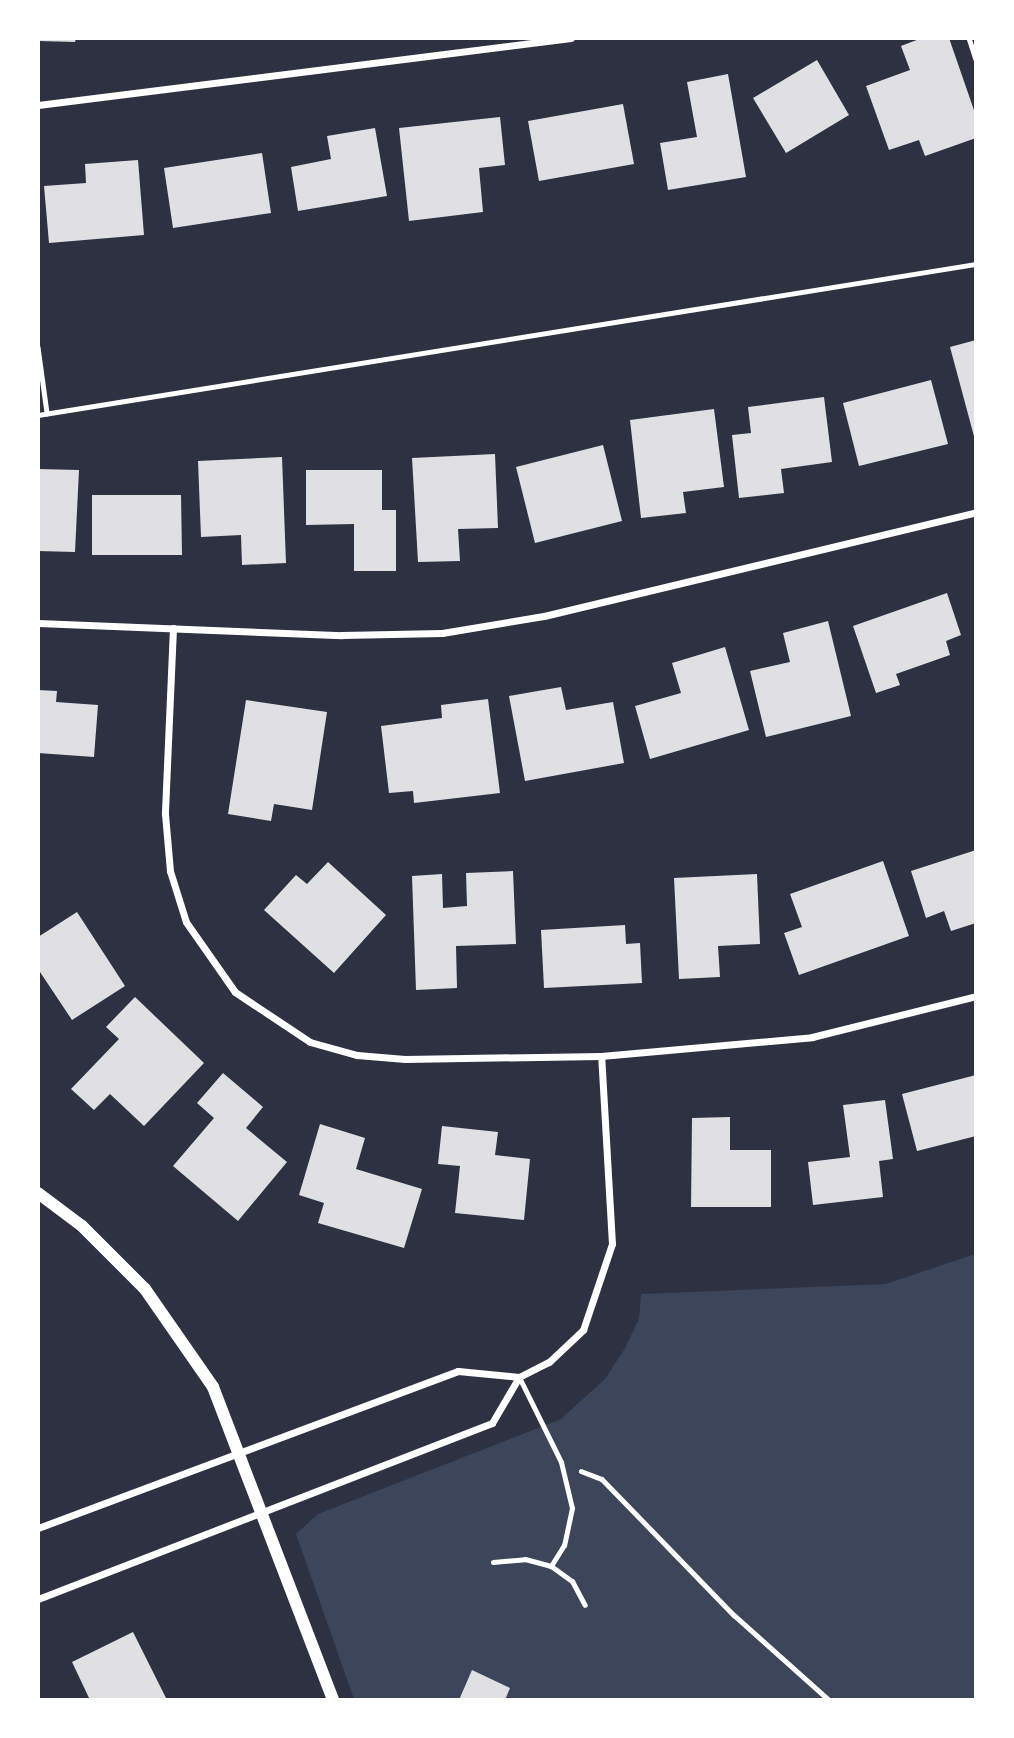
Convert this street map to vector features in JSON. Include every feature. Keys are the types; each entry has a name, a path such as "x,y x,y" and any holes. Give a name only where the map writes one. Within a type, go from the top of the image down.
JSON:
{"street":[{"path":"38,105 571,38"},
{"path":"38,623 342,635 491,626 975,512"},
{"path":"173,628 165,814 170,871 186,922 235,992 310,1042 357,1055 601,1056 812,1037 975,996"},
{"path":"38,1599 492,1423 519,1377 548,1362 583,1330 612,1244 601,1056"},
{"path":"38,1193 111,1252 170,1320 213,1387 333,1699"},
{"path":"38,1528 458,1371 519,1377"}],"lane":[{"path":"519,1377 561,1462 572,1508 564,1545 551,1566"},
{"path":"493,1562 525,1559 551,1566 572,1581 585,1605"}],"path":[{"path":"969,38 975,59"},
{"path":"38,415 975,264"},
{"path":"38,347 47,413"},
{"path":"561,1462 602,1479 734,1615 829,1699"}],"shaded area":[{"path":"975,1254 975,1699 354,1699 296,1534 318,1514 561,1419 605,1379 625,1348 639,1319 641,1294 886,1284"}],"building":[{"path":"38,38 76,38 75,42 38,41"},
{"path":"922,38 949,38 976,116 976,138 925,156 919,140 889,150 866,86 910,70 901,46"},
{"path":"817,60 849,115 786,153 753,98"},
{"path":"728,74 746,177 668,190 660,143 697,137 687,82"},
{"path":"623,104 634,164 539,181 528,121"},
{"path":"500,117 505,165 479,168 483,212 409,221 399,128"},
{"path":"375,128 387,196 298,211 291,167 331,159 327,136"},
{"path":"262,153 271,213 173,228 164,168"},
{"path":"138,160 144,235 49,243 44,186 86,183 85,164"},
{"path":"976,340 976,440 975,440 950,347"},
{"path":"931,380 948,444 859,466 843,403"},
{"path":"824,397 832,462 781,469 784,493 739,498 732,435 751,433 748,407"},
{"path":"714,409 724,487 683,492 686,513 641,518 630,420"},
{"path":"603,445 622,521 535,543 516,467"},
{"path":"495,454 498,528 458,529 460,561 418,562 412,458"},
{"path":"282,457 286,563 242,565 241,535 201,537 198,461"},
{"path":"38,469 79,470 75,552 38,551"},
{"path":"306,470 382,470 382,510 396,510 396,571 354,571 354,524 306,525"},
{"path":"92,495 181,495 182,555 92,555"},
{"path":"947,593 961,635 946,641 950,655 896,674 900,685 876,693 853,626"},
{"path":"828,621 851,716 766,737 750,671 790,662 783,633"},
{"path":"725,647 749,730 650,759 635,706 681,693 672,663"},
{"path":"561,687 566,710 613,702 624,763 525,781 509,696"},
{"path":"38,690 57,691 56,702 98,705 94,757 38,753"},
{"path":"488,699 500,793 414,803 413,791 389,793 381,726 442,718 441,705"},
{"path":"246,700 327,712 312,810 274,804 271,821 228,814"},
{"path":"976,850 976,923 951,931 944,911 926,918 911,871"},
{"path":"883,861 909,936 799,975 784,933 802,927 790,894"},
{"path":"328,862 386,915 334,973 264,910 296,875 307,884"},
{"path":"513,871 516,944 456,946 457,988 416,990 412,876 442,874 443,908 467,906 466,873"},
{"path":"757,874 760,944 718,946 720,977 679,979 674,878"},
{"path":"77,912 125,986 72,1020 38,969 38,937"},
{"path":"625,925 626,944 640,943 642,983 544,988 541,930"},
{"path":"135,997 204,1063 144,1126 110,1094 94,1110 71,1089 119,1039 106,1027"},
{"path":"223,1073 263,1107 246,1128 287,1162 238,1221 173,1166 214,1118 197,1103"},
{"path":"976,1075 976,1136 917,1151 902,1094"},
{"path":"885,1100 893,1159 879,1161 883,1197 813,1205 808,1162 850,1157 843,1105"},
{"path":"730,1117 730,1150 771,1150 771,1207 691,1207 692,1118"},
{"path":"320,1124 365,1138 356,1169 422,1189 404,1248 318,1223 324,1203 299,1195"},
{"path":"442,1126 498,1132 495,1155 530,1159 524,1220 455,1213 460,1166 438,1164"},
{"path":"133,1632 167,1700 90,1700 72,1662"},
{"path":"472,1670 510,1688 505,1700 459,1700"}]}
